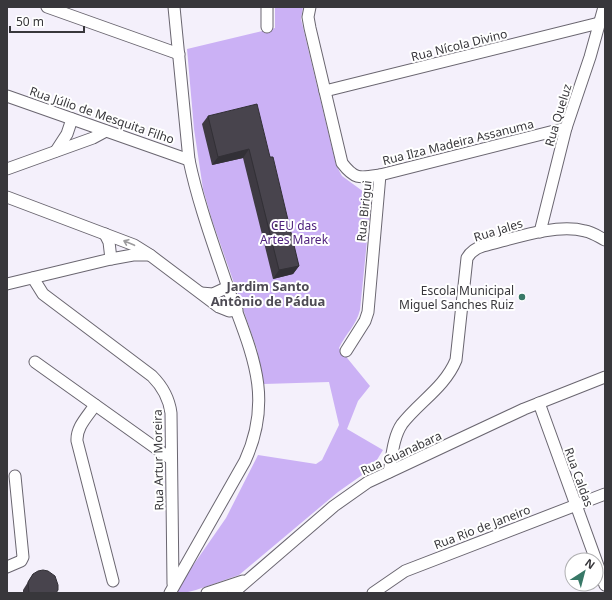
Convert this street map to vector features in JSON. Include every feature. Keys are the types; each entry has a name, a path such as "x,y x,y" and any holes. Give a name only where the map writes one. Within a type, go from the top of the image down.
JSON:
{"street":[{"path":"47,7 179,54"},
{"path":"171,589 240,471 251,448 256,432 258,417 259,382 253,357 194,185 189,160 174,7"},
{"path":"267,7 267,27"},
{"name":"Rua Birigui","path":"310,7 308,17 310,28 342,163 350,174 357,177 380,175 368,312 363,326 346,351"},
{"name":"Rua Queluz","path":"540,232 566,128 590,57 604,7"},
{"name":"Rua Nícola Divino","path":"325,92 599,23"},
{"name":"Rua Júlio de Mesquita Filho","path":"7,96 189,160"},
{"path":"56,151 67,134 72,119"},
{"name":"Rua Ilza Madeira Assanuma","path":"380,175 566,128"},
{"path":"7,169 93,138 106,131"},
{"path":"9,195 128,242 150,255 224,310 237,310"},
{"name":"Rua Jales","path":"389,472 397,435 402,425 443,382 453,368 456,360 467,258 470,253 476,248 483,246 540,232 568,228 586,231 605,240"},
{"path":"106,234 109,242 111,259"},
{"path":"7,284 111,259 133,255 150,255"},
{"name":"Rua Artur Moreira","path":"33,278 43,294 152,376 166,393 170,405 171,589"},
{"path":"201,293 213,294 228,287"},
{"path":"35,362 171,459"},
{"name":"Rua Guanabara","path":"232,593 344,498 368,482 539,403 605,377"},
{"name":"Rua Caldas","path":"539,403 605,585"},
{"path":"95,405 79,428 77,441 113,581"},
{"path":"7,567 21,561 24,557 14,476"},
{"name":"Rua Rio de Janeiro","path":"373,593 405,571 605,494"},
{"path":"207,593 247,580"}],"green space":[{"name":"CEU das Artes Marek","path":"275,7 303,7 301,19 336,165 342,176 368,195 370,211 360,310 356,321 339,348 370,386 358,401 347,429 383,450 372,468 338,492 239,575 196,590 177,593 178,587 226,518 258,455 316,464 322,460 339,425 329,382 264,384 257,349 212,220 203,189 194,129 187,49 275,28"}],"building":[{"path":"257,104 270,157 273,157 299,266 279,270 249,149 218,157 208,116"},
{"path":"43,570 48,571 55,576 58,590 56,593 30,593 28,582 33,574"}],"place":[{"name":"Escola Municipal Miguel Sanches Ruiz","path":"522,297"}],"district":[{"name":"Jardim Santo Antônio de Pádua","path":"268,294"}]}
